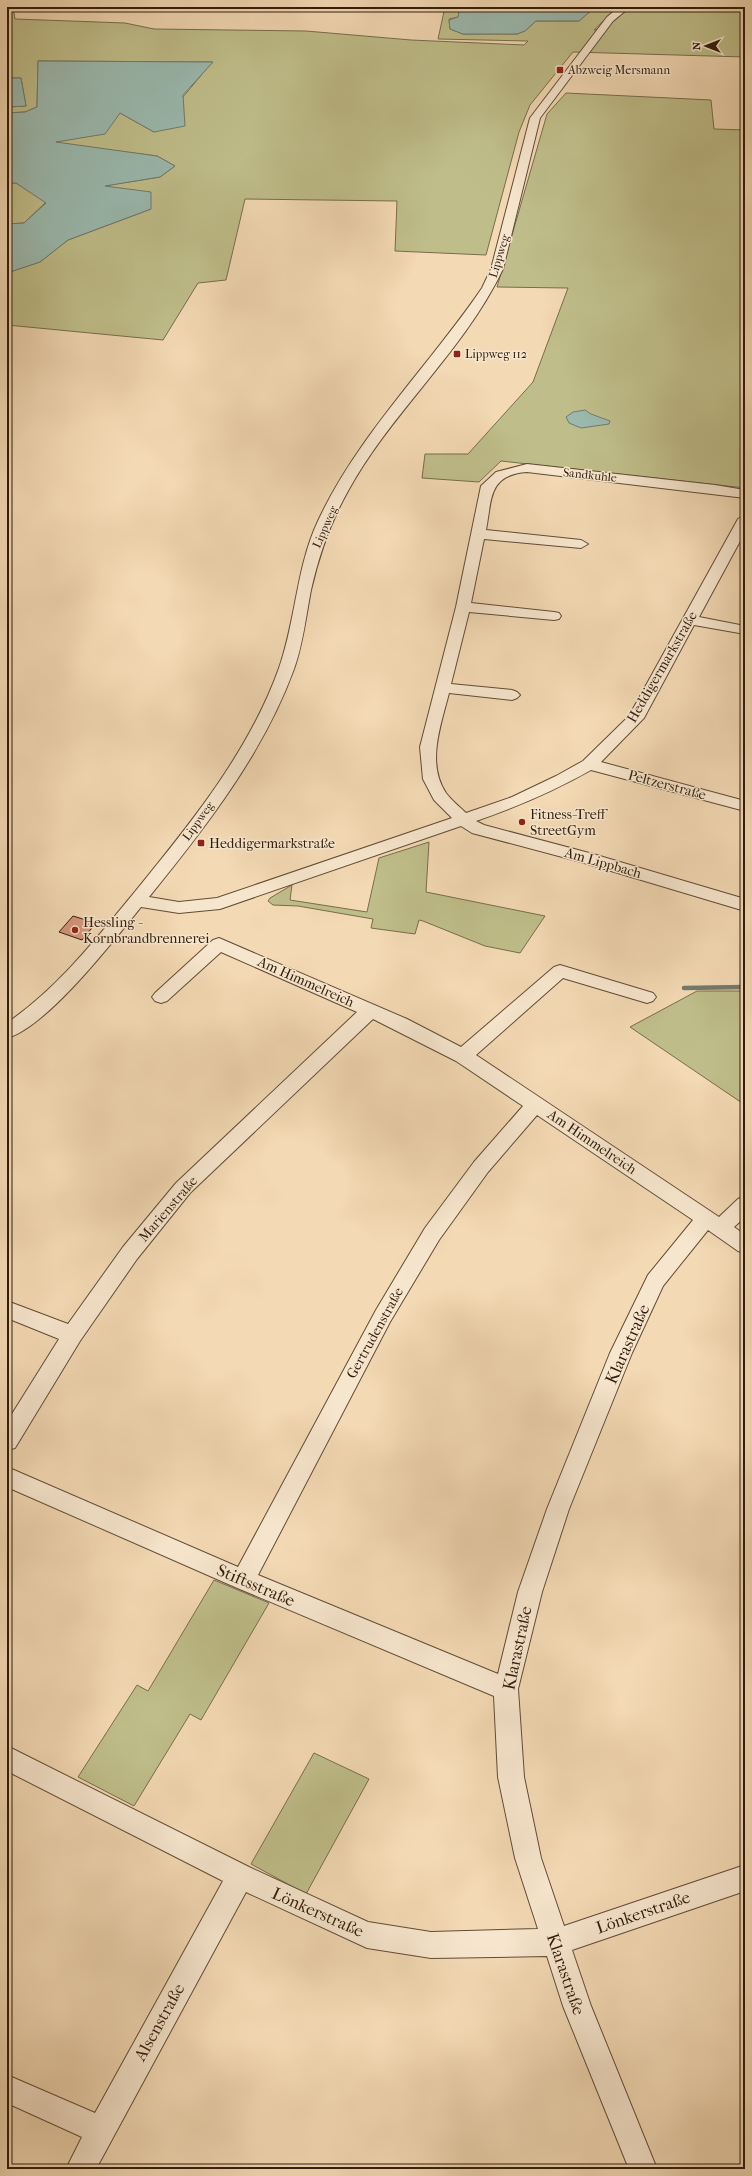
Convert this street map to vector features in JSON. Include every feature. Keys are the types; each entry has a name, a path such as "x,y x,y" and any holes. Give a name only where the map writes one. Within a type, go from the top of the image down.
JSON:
{"street":[{"name":"Lippweg","path":"7,1032 21,1023 77,973 138,900 184,841 226,781 264,717 287,666 312,559 325,522 356,466 488,288 497,269 535,118 605,25 625,7"},
{"name":"Sandkuhle","path":"463,820 440,796 431,779 428,764 428,746 463,607 488,486 493,479 513,469 527,468 716,488 745,494"},
{"name":"Heddigermarkstraße","path":"138,900 168,908 201,907 220,903 518,801 562,780 589,764 636,718 745,519"},
{"path":"479,534 581,544"},
{"path":"463,607 554,616"},
{"path":"691,620 745,630"},
{"path":"443,688 512,695"},
{"name":"Peltzerstraße","path":"589,764 745,806"},
{"name":"Am Lippbach","path":"463,820 478,829 587,858 745,905"},
{"name":"Am Himmelreich","path":"161,997 219,944 370,1011 463,1056 745,1245"},
{"path":"463,1056 560,971 647,997"},
{"name":"Marienstraße","path":"7,1441 72,1335 130,1252 183,1188 370,1011"},
{"name":"Gertrudenstraße","path":"243,1580 383,1316 432,1234 482,1168 536,1104"},
{"path":"713,1223 745,1204"},
{"name":"Klarastraße","path":"643,2169 577,2006 528,1858 511,1777 506,1689 532,1584 558,1509 621,1352 655,1281 713,1223"},
{"path":"7,1309 72,1335"},
{"name":"Stiftsstraße","path":"7,1477 243,1580 506,1689"},
{"name":"Lönkerstraße","path":"7,1758 240,1876 367,1935 431,1945 555,1942 745,1878"},
{"name":"Alsenstraße","path":"80,2169 240,1876"},
{"path":"7,2089 100,2130"}],"shaded area":[{"path":"7,7 13,7 15,19 125,23 154,29 306,31 411,40 524,45 528,41 438,39 445,7 460,7 458,17 449,19 450,29 463,34 517,34 525,31 536,21 579,21 595,7 618,7 594,30 606,28 630,7 745,7 745,57 573,52 530,105 519,132 486,255 395,251 397,201 245,199 226,280 198,283 163,340 7,325 7,273 40,262 68,240 151,209 103,186 160,177 175,166 157,156 54,143 120,113 154,132 212,62 38,61 37,107 25,112 7,113 7,107 26,106 21,78 7,78"},
{"path":"566,93 711,100 714,129 745,130 745,488 501,461 479,482 422,478 425,454 468,454 533,382 568,288 497,287 547,114"},
{"path":"7,183 16,183 46,202 24,223 7,224"},
{"path":"429,842 426,892 545,916 520,953 485,946 419,920 415,934 371,928 373,919 298,906 273,905 268,901 270,898 292,885 290,900 367,912 379,858"},
{"path":"697,991 745,991 745,1105 630,1027"},
{"path":"214,1580 269,1603 201,1720 190,1714 134,1806 78,1777 137,1685 148,1691"},
{"path":"314,1753 369,1779 306,1894 251,1864"}],"water":[{"path":"460,7 595,7 579,21 536,21 525,31 517,34 463,34 450,29 449,20 458,17"},
{"path":"38,61 213,62 183,95 185,126 154,132 120,113 105,134 56,142 157,156 175,166 160,177 105,186 151,192 151,209 68,240 40,262 7,273 7,224 24,223 46,203 16,183 7,183 7,113 25,112 37,107"},
{"path":"7,78 21,78 26,106 7,107"},
{"path":"585,410 591,414 610,421 609,424 581,428 569,423 566,417 573,412"}],"building":[{"name":"Hessling - Kornbrandbrennerei","path":"73,916 96,923 82,940 59,932"}],"waterway":[{"path":"684,988 745,987"}],"place":[{"name":"Abzweig Mersmann","path":"560,70"},
{"name":"Lippweg 112","path":"457,354"},
{"name":"Fitness-Treff StreetGym","path":"522,822"},
{"name":"Heddigermarkstraße","path":"201,843"},
{"name":"Hessling - Kornbrandbrennerei","path":"75,930"}]}
